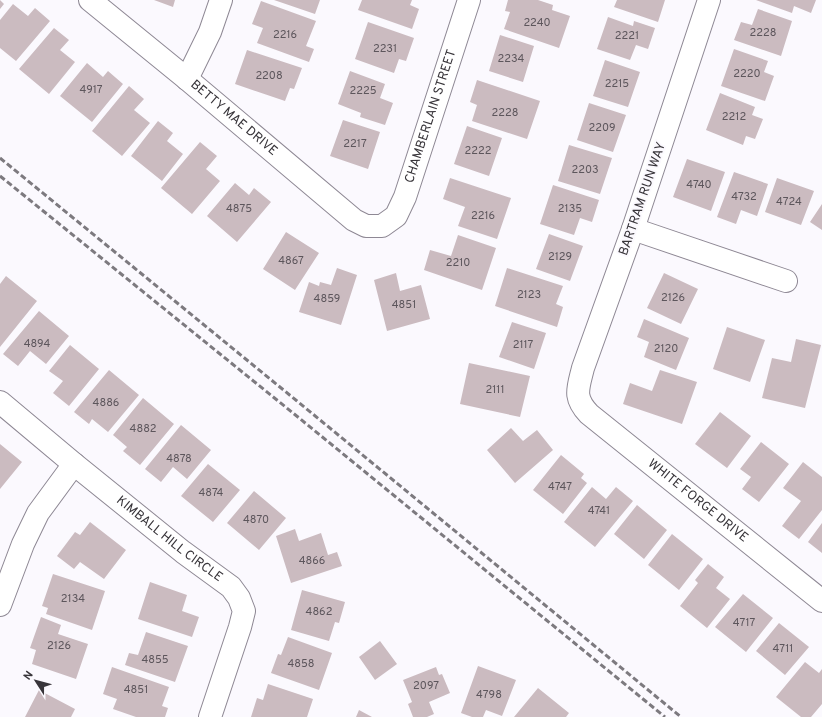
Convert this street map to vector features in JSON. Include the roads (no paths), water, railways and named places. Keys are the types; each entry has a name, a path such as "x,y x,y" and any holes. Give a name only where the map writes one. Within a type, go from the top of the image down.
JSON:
{"street":[{"name":"BETTY MAE DRIVE","path":"90,0 187,79 354,220 366,226 382,226"},
{"path":"187,79 210,32 221,0"},
{"name":"CHAMBERLAIN STREET","path":"382,226 396,216 405,197 469,0"},
{"name":"BARTRAM RUN WAY","path":"578,397 583,368 633,229 709,0"},
{"path":"633,229 786,281"},
{"name":"WHITE FORGE DRIVE","path":"578,397 582,407 589,414 822,601"},
{"name":"KIMBALL HILL CIRCLE","path":"0,402 177,547 231,588 239,598 244,611 242,621 210,717"},
{"path":"0,605 22,544 38,513 74,464"}],"railway":[{"path":"0,158 681,717"},
{"path":"0,176 665,717"}]}
